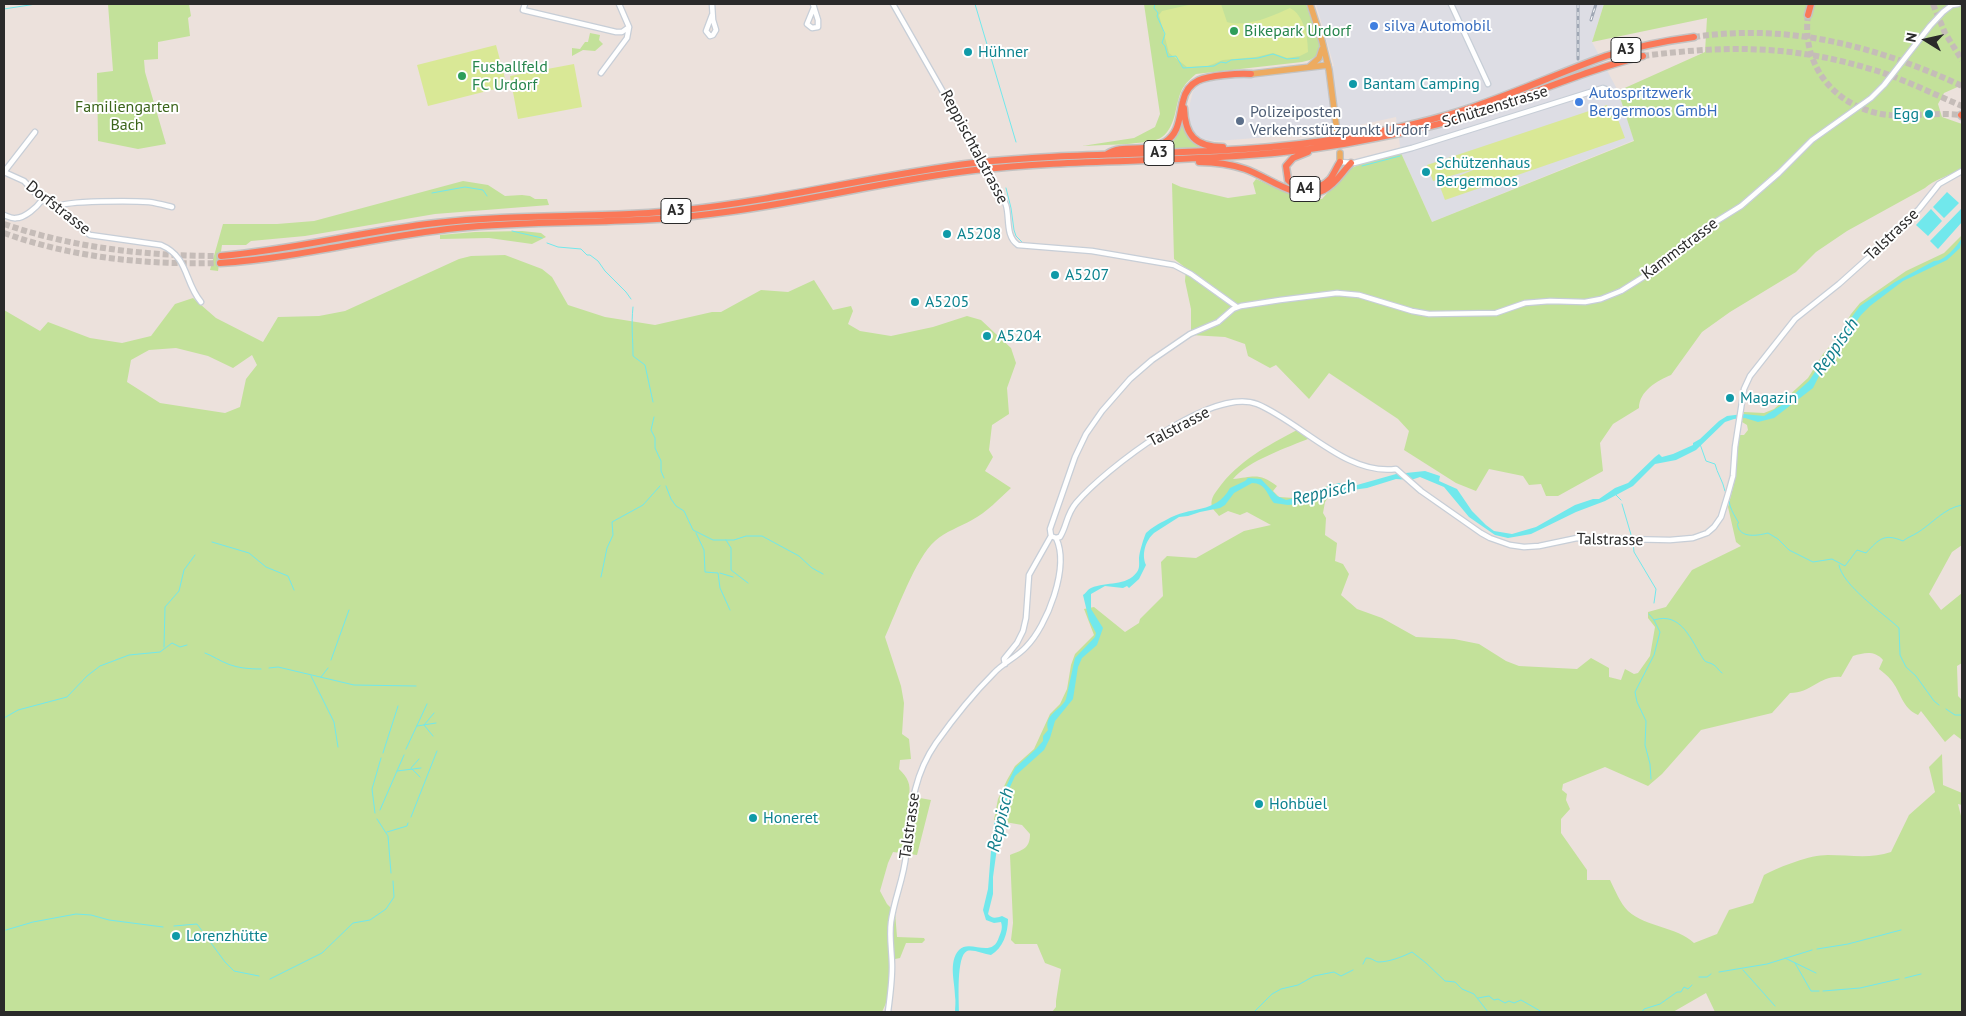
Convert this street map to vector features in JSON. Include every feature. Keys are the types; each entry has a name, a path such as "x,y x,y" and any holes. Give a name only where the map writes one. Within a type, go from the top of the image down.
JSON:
{"highway":[{"path":"1808,15 1811,4"},
{"name":"A3","path":"1643,56 1587,72 1498,106 1440,124 1321,148 1237,156 1072,162 981,169 893,182 782,204 714,214 655,220 457,228 281,257 220,260 433,223 664,212 748,202 892,175 1016,158 1260,148 1349,137 1428,121 1475,107 1606,56 1646,45 1694,36"},
{"path":"1106,155 1115,149 1147,148 1162,144 1174,134 1182,119 1187,94 1198,83 1209,79 1251,74"},
{"path":"1182,119 1192,136 1205,146 1260,148"},
{"name":"A4","path":"1321,148 1290,160 1285,171 1291,183 1305,189 1323,185 1331,177 1340,162"},
{"name":"A4","path":"1163,159 1174,162 1212,162 1234,166 1258,174 1291,190 1303,193 1319,192 1333,183 1351,163"},
{"name":"A4","path":"1333,183 1340,169 1340,162"}],"main road":[{"path":"1310,4 1328,66 1337,132"},
{"path":"1308,68 1320,56 1322,41"},
{"path":"1251,74 1328,66"},
{"path":"1340,153 1340,162"}],"street":[{"path":"525,4 524,10 616,32 622,32 629,27"},
{"path":"601,73 628,38 629,27 620,4"},
{"path":"712,4 712,15"},
{"name":"Reppischtalstrasse","path":"893,4 1005,202 1010,237 1018,245 1092,251 1174,265 1191,274 1237,307"},
{"path":"1451,4 1488,84"},
{"name":"Kammstrasse","path":"1237,307 1317,294 1337,293 1359,295 1412,311 1429,314 1496,312 1525,303 1550,300 1585,302 1601,299 1621,291 1664,264 1686,247 1704,229 1741,206 1779,173 1812,140 1871,98 1930,26 1943,12 1952,5 1958,4"},
{"name":"Schützenstrasse","path":"1340,162 1351,163 1412,148 1603,88 1608,90"},
{"path":"4,172 35,132"},
{"name":"Talstrasse","path":"888,1012 892,975 891,922 904,873 911,806 917,782 937,742 985,682 1031,642 1047,616 1060,567 1060,552 1054,537 1062,534 1066,518 1076,503 1129,456 1183,421 1237,402 1254,403 1318,442 1360,464 1378,470 1396,469 1411,483 1484,535 1501,542 1515,546 1539,546 1577,538 1622,538 1660,541 1693,538 1709,531 1717,524 1722,514 1733,476 1735,443 1742,412 1744,389 1748,378 1788,327 1862,263 1918,209 1939,184 1962,171"},
{"name":"Dorfstrasse","path":"4,172 24,181 42,200 57,207 90,235 161,245 169,248 180,258 193,289 201,302"},
{"path":"4,215 15,219 19,218 34,209 42,200"},
{"path":"57,207 60,204 72,203 139,202 172,207"},
{"path":"1005,664 1004,659 1019,639 1024,627 1027,582 1030,572 1054,537 1050,529 1070,468 1086,434 1102,411 1130,379 1152,360 1190,334 1218,322 1237,307"}],"shaded area":[{"path":"1316,4 1604,4 1592,42 1618,91 1634,140 1432,222 1401,153 1396,117 1337,130 1283,136 1216,141 1202,139 1196,135 1192,129 1189,117 1193,91 1198,85 1207,81 1334,66"}],"green space":[{"name":"Familiengarten Bach","path":"108,4 189,4 191,16 188,18 190,36 158,42 158,59 144,60 145,72 166,144 138,149 98,141 97,73 113,71"},
{"path":"1144,4 1306,4 1320,45 1319,54 1310,60 1302,62 1196,74 1183,88 1172,123 1162,137 1147,142 1082,146 1134,138 1155,127 1160,114"},
{"name":"Bikepark Urdorf","path":"1193,4 1221,4 1227,22 1235,23 1259,20 1290,8 1295,11 1302,21 1306,33 1308,52 1300,56 1287,58 1273,53 1256,57 1223,60 1208,66 1187,67 1169,53 1159,15 1162,11"},
{"path":"1604,4 1962,4 1962,85 1944,93 1938,104 1942,117 1962,124 1962,169 1933,182 1847,231 1816,252 1796,272 1730,312 1702,332 1671,375 1655,383 1646,391 1642,396 1639,408 1613,424 1600,443 1603,471 1558,496 1546,496 1541,484 1529,485 1523,476 1489,469 1476,491 1456,483 1404,450 1409,431 1398,419 1329,373 1309,399 1276,365 1270,368 1248,356 1245,344 1225,337 1191,335 1191,309 1185,281 1186,268 1174,259 1172,183 1181,187 1228,198 1256,194 1253,183 1256,179 1302,199 1322,199 1348,170 1360,164 1401,153 1432,222 1634,141 1618,91 1705,52 1707,18 1592,42"},
{"path":"590,33 600,35 599,40 603,44 595,51 583,50 572,56 572,48 580,49 585,42 588,42"},
{"name":"Fusballfeld FC Urdorf","path":"496,45 507,86 428,106 417,65"},
{"path":"574,64 582,107 518,119 510,76"},
{"path":"1607,105 1610,116 1616,114 1625,138 1445,200 1439,184 1478,168 1433,181 1427,165"},
{"path":"1183,121 1189,136 1201,148 1164,149 1178,132"},
{"path":"463,181 488,185 505,196 522,195 535,199 547,199 549,205 435,214 305,236 251,241 246,245 222,245 218,271 210,270 223,224 277,224 314,221"},
{"path":"522,231 541,233 546,237 532,244 489,238 440,239 440,235"},
{"path":"1962,235 1962,545 1952,552 1929,594 1941,610 1962,593 1962,663 1957,666 1958,696 1962,700 1962,740 1954,734 1945,742 1921,711 1918,715 1908,708 1891,680 1879,669 1883,660 1869,653 1861,654 1853,656 1841,677 1827,679 1804,690 1790,693 1772,713 1701,730 1662,774 1648,786 1605,767 1563,784 1562,790 1567,794 1566,800 1570,809 1561,819 1561,833 1587,870 1587,880 1610,880 1625,908 1636,917 1679,933 1694,943 1717,934 1729,910 1753,903 1764,875 1796,862 1821,855 1868,856 1891,852 1909,815 1935,792 1929,767 1942,754 1943,785 1962,793 1962,805 1958,804 1962,820 1962,1012 1715,1012 1706,993 1673,1012 1052,1012 1056,1007 1061,969 1045,963 1037,944 1015,944 1011,940 1013,923 1010,855 1027,846 1030,834 1022,825 994,820 998,799 1015,766 1034,749 1050,714 1060,704 1067,689 1075,654 1094,635 1084,609 1094,607 1125,632 1139,623 1140,619 1163,596 1161,562 1167,556 1196,558 1244,531 1271,525 1247,512 1240,515 1228,511 1219,516 1212,507 1214,495 1226,479 1244,462 1264,448 1297,430 1310,438 1258,460 1233,479 1260,477 1277,486 1273,491 1279,497 1294,498 1328,486 1329,496 1325,502 1323,513 1326,518 1325,535 1337,543 1335,561 1343,564 1349,574 1341,595 1357,609 1382,618 1416,637 1454,639 1479,644 1506,661 1519,666 1577,669 1591,658 1609,668 1609,677 1621,680 1625,669 1634,674 1638,673 1650,656 1655,627 1648,618 1648,612 1666,607 1692,570 1741,546 1736,542 1728,507 1735,480 1739,435 1744,435 1748,430 1747,425 1742,422 1744,412 1764,413 1774,409 1808,378 1860,303 1906,271 1944,253"},
{"path":"505,255 542,269 552,277 568,305 605,317 655,325 712,312 721,312 761,290 788,292 814,280 833,310 851,306 853,311 848,324 860,331 891,336 933,327 967,316 981,320 1011,348 1016,363 1007,388 1009,414 992,425 989,450 993,457 985,471 1011,488 983,513 944,534 928,549 914,572 885,637 901,686 904,703 902,734 909,739 911,759 900,760 899,769 908,781 910,788 909,796 931,800 917,855 893,852 880,891 887,904 895,912 897,937 924,938 925,940 922,943 906,943 900,958 890,960 888,1004 886,1003 882,1012 4,1012 4,310 40,331 48,322 90,338 122,343 151,336 175,304 193,298 216,318 263,342 278,317 319,316 345,311 459,259 471,256","holes":["176,348 208,356 233,368 252,355 257,365 246,379 240,407 225,413 160,403 127,382 131,360 149,350"]}],"water":[{"path":"1947,192 1959,203 1944,218 1933,207"},
{"path":"1962,208 1962,222 1938,249 1930,241"},
{"path":"1931,209 1942,221 1928,236 1916,225"},
{"name":"Reppisch","path":"1962,238 1960,248 1947,260 1903,281 1870,306 1861,315 1836,351 1828,358 1813,388 1774,418 1758,422 1745,418 1725,422 1696,450 1676,460 1655,464 1633,486 1605,501 1576,512 1531,534 1508,538 1495,535 1469,517 1444,487 1420,477 1411,480 1396,479 1367,488 1337,492 1298,504 1288,505 1274,503 1263,487 1252,483 1234,493 1225,505 1220,508 1179,517 1154,533 1145,548 1146,565 1139,579 1129,588 1127,586 1123,588 1105,586 1091,594 1091,609 1103,628 1097,645 1082,658 1078,667 1073,699 1055,721 1044,750 1015,776 1010,787 1001,819 993,877 993,894 988,914 996,918 1002,916 1008,919 1006,935 999,948 991,955 967,951 963,955 959,979 959,1012 955,1012 953,966 956,955 964,947 986,948 996,944 1002,926 1001,922 994,923 986,920 983,910 988,889 991,851 996,835 994,824 1001,806 1000,799 1015,768 1043,741 1043,736 1048,730 1048,720 1066,699 1075,658 1095,637 1096,633 1089,620 1083,595 1091,588 1122,582 1133,577 1139,569 1140,553 1145,535 1150,529 1175,515 1210,506 1224,497 1230,488 1248,478 1261,479 1277,496 1286,500 1307,495 1339,483 1357,485 1396,474 1425,471 1440,476 1439,481 1457,489 1472,511 1494,531 1512,534 1536,527 1575,505 1599,499 1615,488 1628,483 1659,454 1662,457 1693,445 1693,443 1727,416 1743,414 1764,416 1782,405 1809,381 1832,346 1841,337 1848,322 1860,306 1895,282 1934,261 1942,259"}],"waterway":[{"path":"4,9 36,4"},
{"path":"975,4 1016,142"},
{"path":"1155,4 1154,8 1158,13 1157,16 1165,34 1162,43 1165,46 1168,57 1176,56 1183,68 1214,66 1221,62 1226,63 1231,60 1258,58 1273,54 1287,59 1299,58"},
{"path":"1362,166 1400,156"},
{"path":"432,193 465,187 483,190 487,196"},
{"path":"1006,188 1014,230 1016,236 1024,244"},
{"path":"512,231 542,238"},
{"path":"547,243 558,247 581,249 598,261 631,299"},
{"path":"633,307 633,356 645,365 653,402"},
{"path":"654,417 651,430 655,438 655,448 661,461 661,471 664,478"},
{"path":"1700,444 1706,461 1715,464 1725,491"},
{"path":"601,577 607,548 613,535 612,522 643,505 660,486"},
{"path":"666,486 671,499 676,506 684,511 693,530 713,540 734,540 746,536 762,536 799,556 812,568 823,574"},
{"path":"1616,495 1621,500"},
{"path":"1729,501 1739,523 1738,527 1743,533 1747,535 1768,533 1778,539 1789,550 1813,562 1832,559 1845,566 1857,550 1866,553 1878,541 1886,538 1903,541 1923,529 1949,509 1962,505"},
{"path":"1622,504 1632,538"},
{"path":"696,533 704,550 705,572 718,573 720,588 730,610"},
{"path":"726,540 731,548 731,570 748,583"},
{"path":"1633,541 1634,552 1656,589 1654,603"},
{"path":"212,542 249,553 266,567 288,576 294,590"},
{"path":"164,647 165,607 179,591 184,570 195,555"},
{"path":"1839,565 1847,581 1855,590 1899,628 1900,655 1906,667 1916,676 1939,705"},
{"path":"720,573 733,577"},
{"path":"331,660 349,610"},
{"path":"1649,614 1660,632 1654,655 1635,692 1637,702 1646,721 1645,745 1650,764 1651,779"},
{"path":"1654,620 1664,618 1679,624 1690,637 1704,660 1714,665 1722,673"},
{"path":"4,718 18,710 67,697 87,676 100,666 129,655 160,652 172,643 180,647 187,645"},
{"path":"205,653 225,663 244,668 261,669"},
{"path":"269,668 278,667 354,685 416,686"},
{"path":"321,677 328,668"},
{"path":"311,676 334,722 338,747"},
{"path":"406,749 427,704"},
{"path":"383,753 398,706"},
{"path":"1946,709 1955,715 1962,715"},
{"path":"433,736 424,725 434,713"},
{"path":"417,726 436,723"},
{"path":"411,817 437,751"},
{"path":"380,810 404,755"},
{"path":"375,813 372,789 381,758"},
{"path":"411,768 419,759"},
{"path":"397,771 421,768"},
{"path":"412,769 420,777"},
{"path":"377,819 388,836 391,873"},
{"path":"387,832 407,826 408,823"},
{"path":"270,979 322,953 353,923 370,920 386,909 394,897 393,881"},
{"path":"6,930 33,922 76,914 163,927"},
{"path":"174,926 197,924 225,962 234,971 259,976"},
{"path":"1817,949 1848,944 1901,930"},
{"path":"1719,972 1767,964 1812,950"},
{"path":"1363,964 1366,958 1382,962 1412,952 1445,981 1455,982 1462,989 1474,994 1488,1012"},
{"path":"1785,958 1816,973"},
{"path":"1795,963 1811,991 1819,991"},
{"path":"1254,1012 1272,994 1281,989 1298,985 1314,976 1334,972 1341,976 1353,970"},
{"path":"1743,970 1775,1006"},
{"path":"1699,977 1707,977 1711,974"},
{"path":"1905,978 1921,974"},
{"path":"1823,991 1860,988 1899,979"},
{"path":"1642,1012 1644,1009 1660,1004 1677,992 1681,992 1684,987 1688,989 1692,985"},
{"path":"1478,998 1489,996 1494,1000 1498,999 1505,1003 1509,1001 1514,1003 1521,1000 1542,1012"}],"tunnel":[{"path":"1933,4 1945,33 1962,60"},
{"path":"1808,15 1807,34 1810,52 1817,68 1826,82 1838,94 1853,104 1870,111 1888,115 1961,115"},
{"path":"1694,37 1729,33 1764,33 1831,41 1897,59 1962,86"},
{"path":"1643,56 1674,52 1731,49 1787,52 1815,56 1874,70 1962,106"},
{"path":"4,224 57,239 111,249 193,256 221,256"},
{"path":"4,233 57,249 110,258 165,263 220,263"}],"railway":[{"path":"1578,4 1578,59"},
{"path":"1591,20 1596,4"}],"place":[{"name":"silva Automobil","path":"1374,26"},
{"name":"Bikepark Urdorf","path":"1234,31"},
{"name":"Hühner","path":"968,52"},
{"name":"Fusballfeld FC Urdorf","path":"462,76"},
{"name":"Bantam Camping","path":"1353,84"},
{"name":"Autospritzwerk Bergermoos GmbH","path":"1579,102"},
{"name":"Egg","path":"1929,114"},
{"name":"Polizeiposten Verkehrsstützpunkt Urdorf","path":"1240,121"},
{"name":"Schützenhaus Bergermoos","path":"1426,172"},
{"name":"A5208","path":"947,234"},
{"name":"A5207","path":"1055,275"},
{"name":"A5205","path":"915,302"},
{"name":"A5204","path":"987,336"},
{"name":"Magazin","path":"1730,398"},
{"name":"Hohbüel","path":"1259,804"},
{"name":"Honeret","path":"753,818"},
{"name":"Lorenzhütte","path":"176,936"}]}
